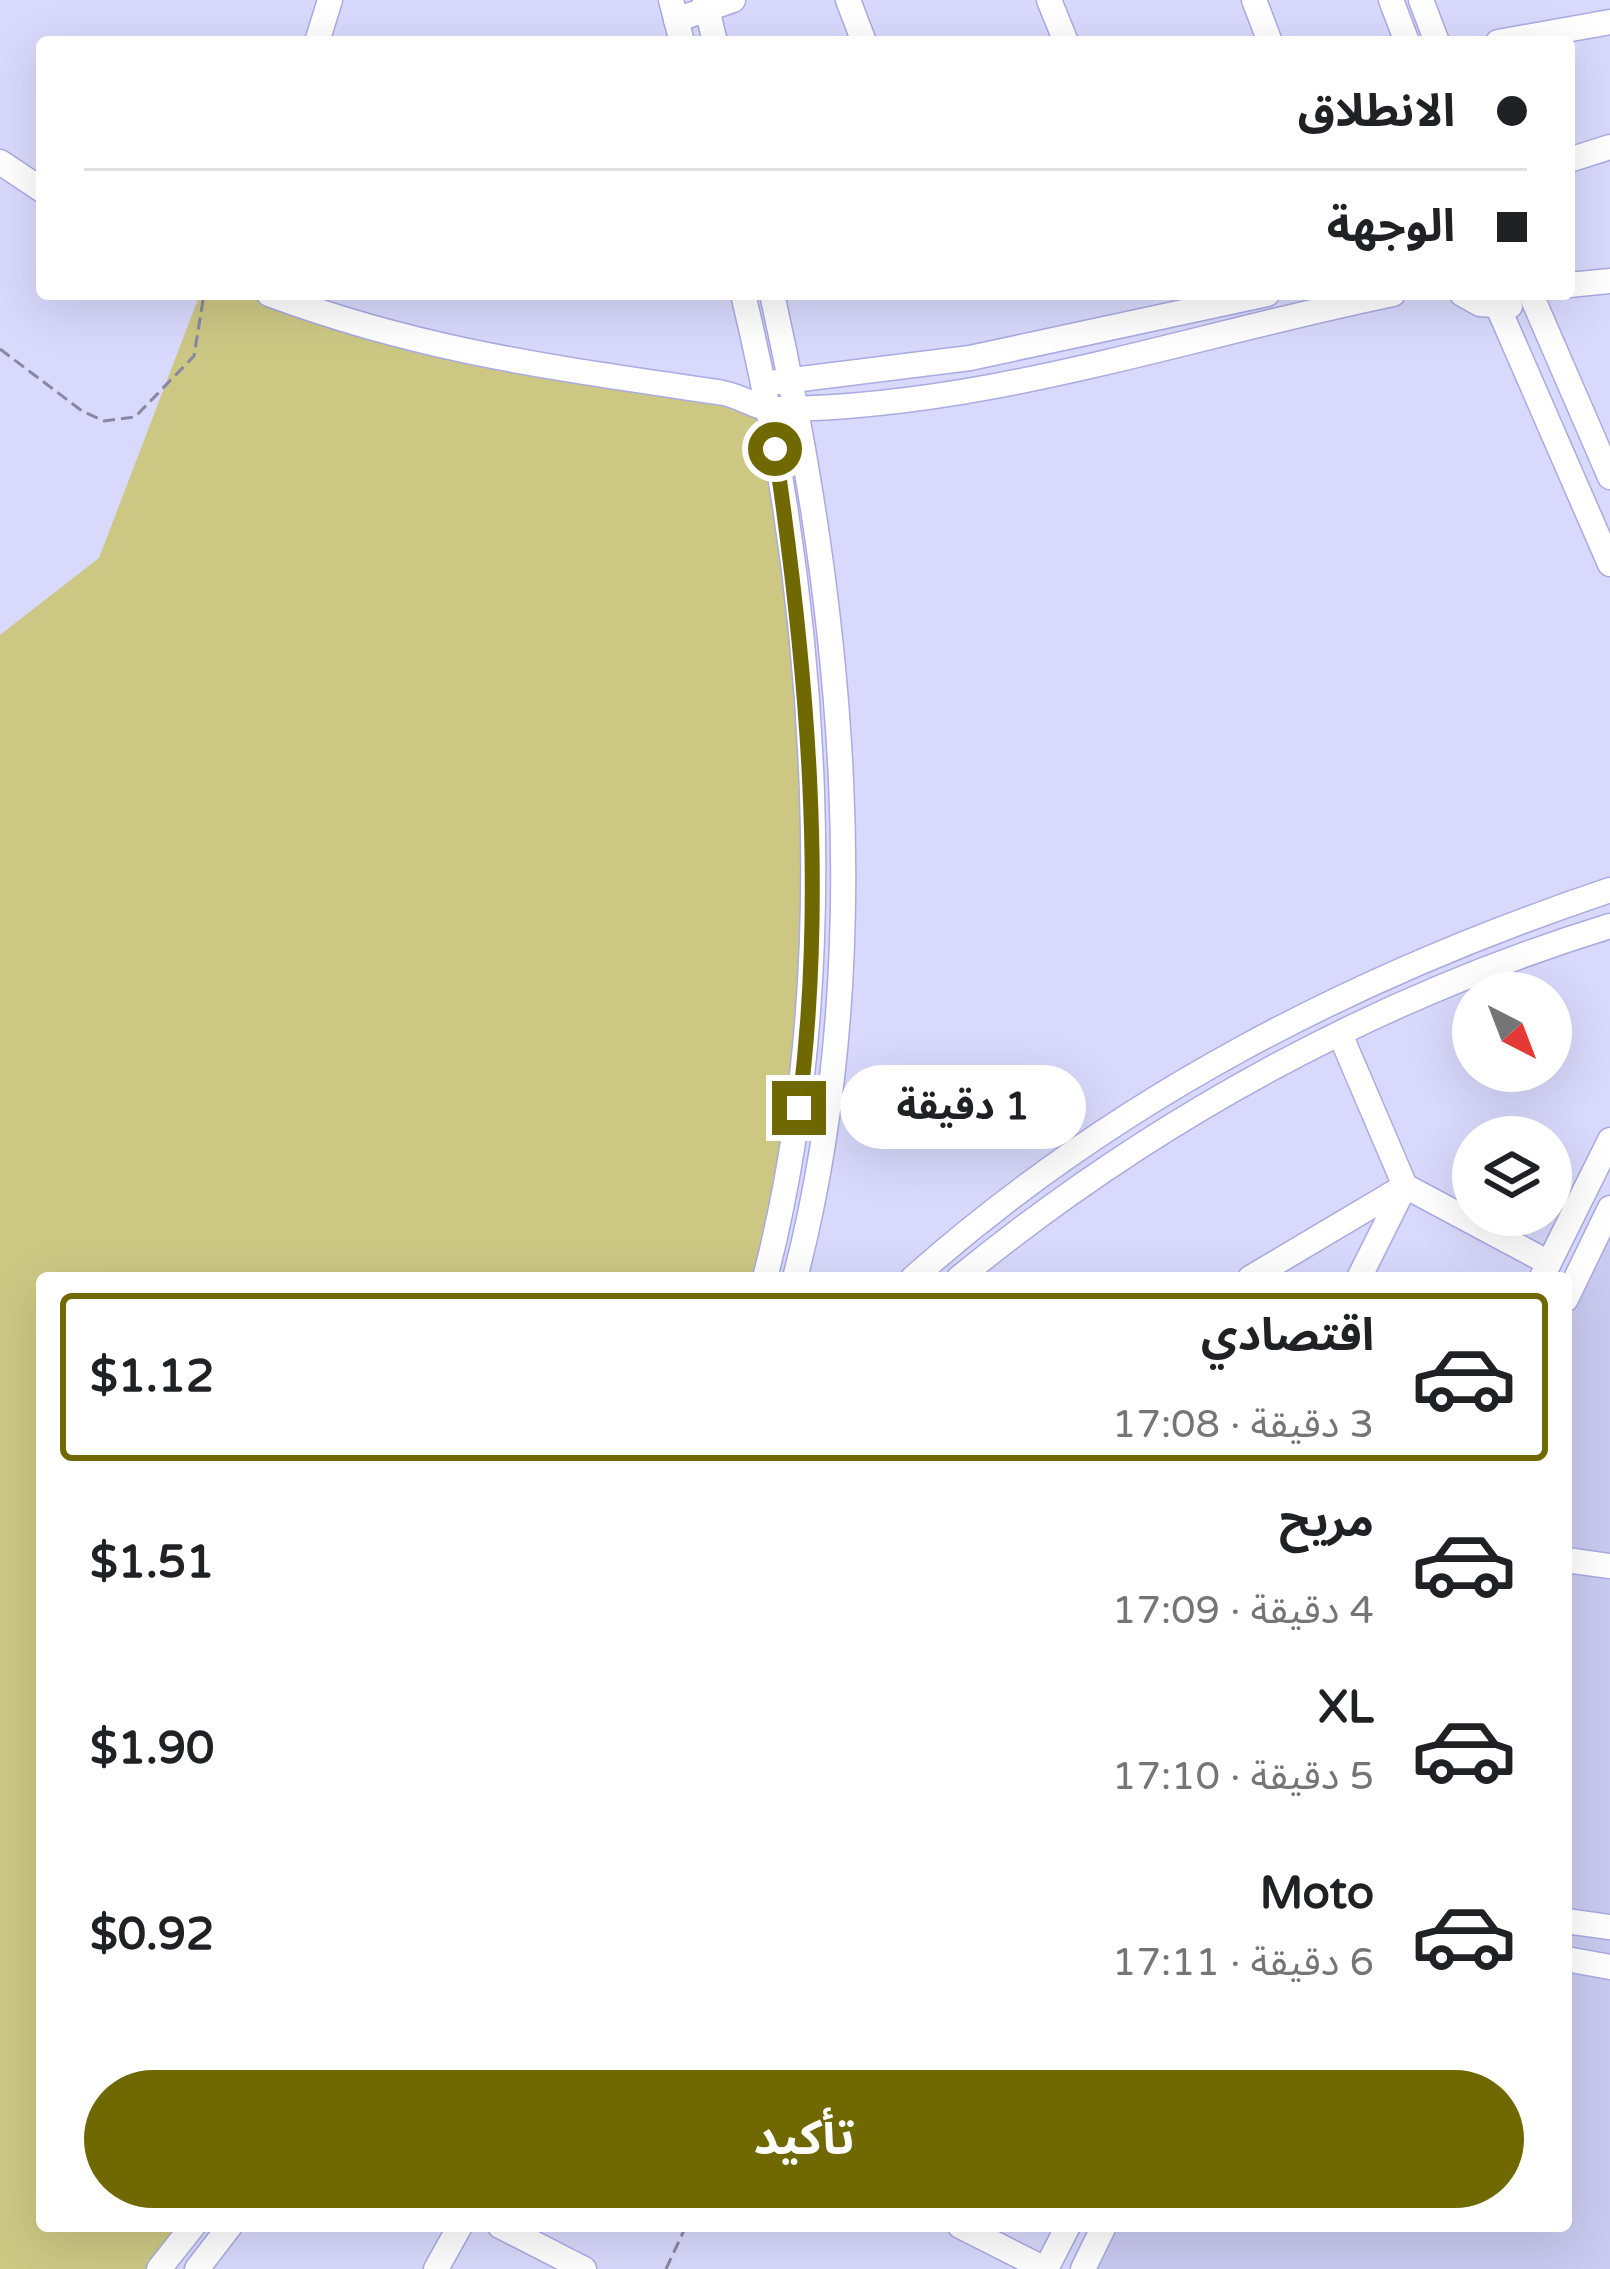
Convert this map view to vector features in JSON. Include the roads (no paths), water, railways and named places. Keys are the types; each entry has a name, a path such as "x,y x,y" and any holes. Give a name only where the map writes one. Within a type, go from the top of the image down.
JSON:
{"street":[{"path":"318,36 330,0"},
{"path":"676,21 706,6 733,0"},
{"path":"848,0 862,36"},
{"path":"1049,0 1064,36"},
{"path":"1254,0 1268,36"},
{"path":"1391,0 1405,36"},
{"path":"1420,0 1435,36"},
{"path":"706,6 714,36"},
{"path":"1532,36 1610,22"},
{"path":"1575,158 1610,147"},
{"path":"0,162 36,186"},
{"path":"1575,284 1610,281"},
{"path":"286,300 403,340 464,354 729,394 768,410 978,389 1367,300"},
{"path":"744,300 765,382 793,568 806,698 811,977 799,1108 766,1272"},
{"path":"773,300 796,407 834,705 841,868 829,1114 796,1272"},
{"path":"729,394 765,382 1015,350 1240,300"},
{"path":"1477,300 1498,308 1522,300"},
{"path":"1536,300 1610,477"},
{"path":"1498,308 1610,564"},
{"path":"920,1272 1057,1160 1192,1074 1308,1010 1610,890"},
{"path":"967,1272 1106,1165 1235,1088 1340,1034 1489,968 1610,926"},
{"path":"1340,1034 1405,1186 1545,1271 1610,1140"},
{"path":"1260,1272 1405,1186"},
{"path":"1362,1272 1405,1186"},
{"path":"1572,1287 1610,1208"},
{"path":"1572,1561 1610,1567"},
{"path":"1572,1922 1610,1927"},
{"path":"1572,1960 1610,1967"},
{"path":"160,2269 188,2232"},
{"path":"197,2269 225,2232"},
{"path":"436,2269 457,2232"},
{"path":"512,2232 584,2269"},
{"path":"972,2232 1045,2269 1065,2232"},
{"path":"1083,2269 1101,2232"}]}
